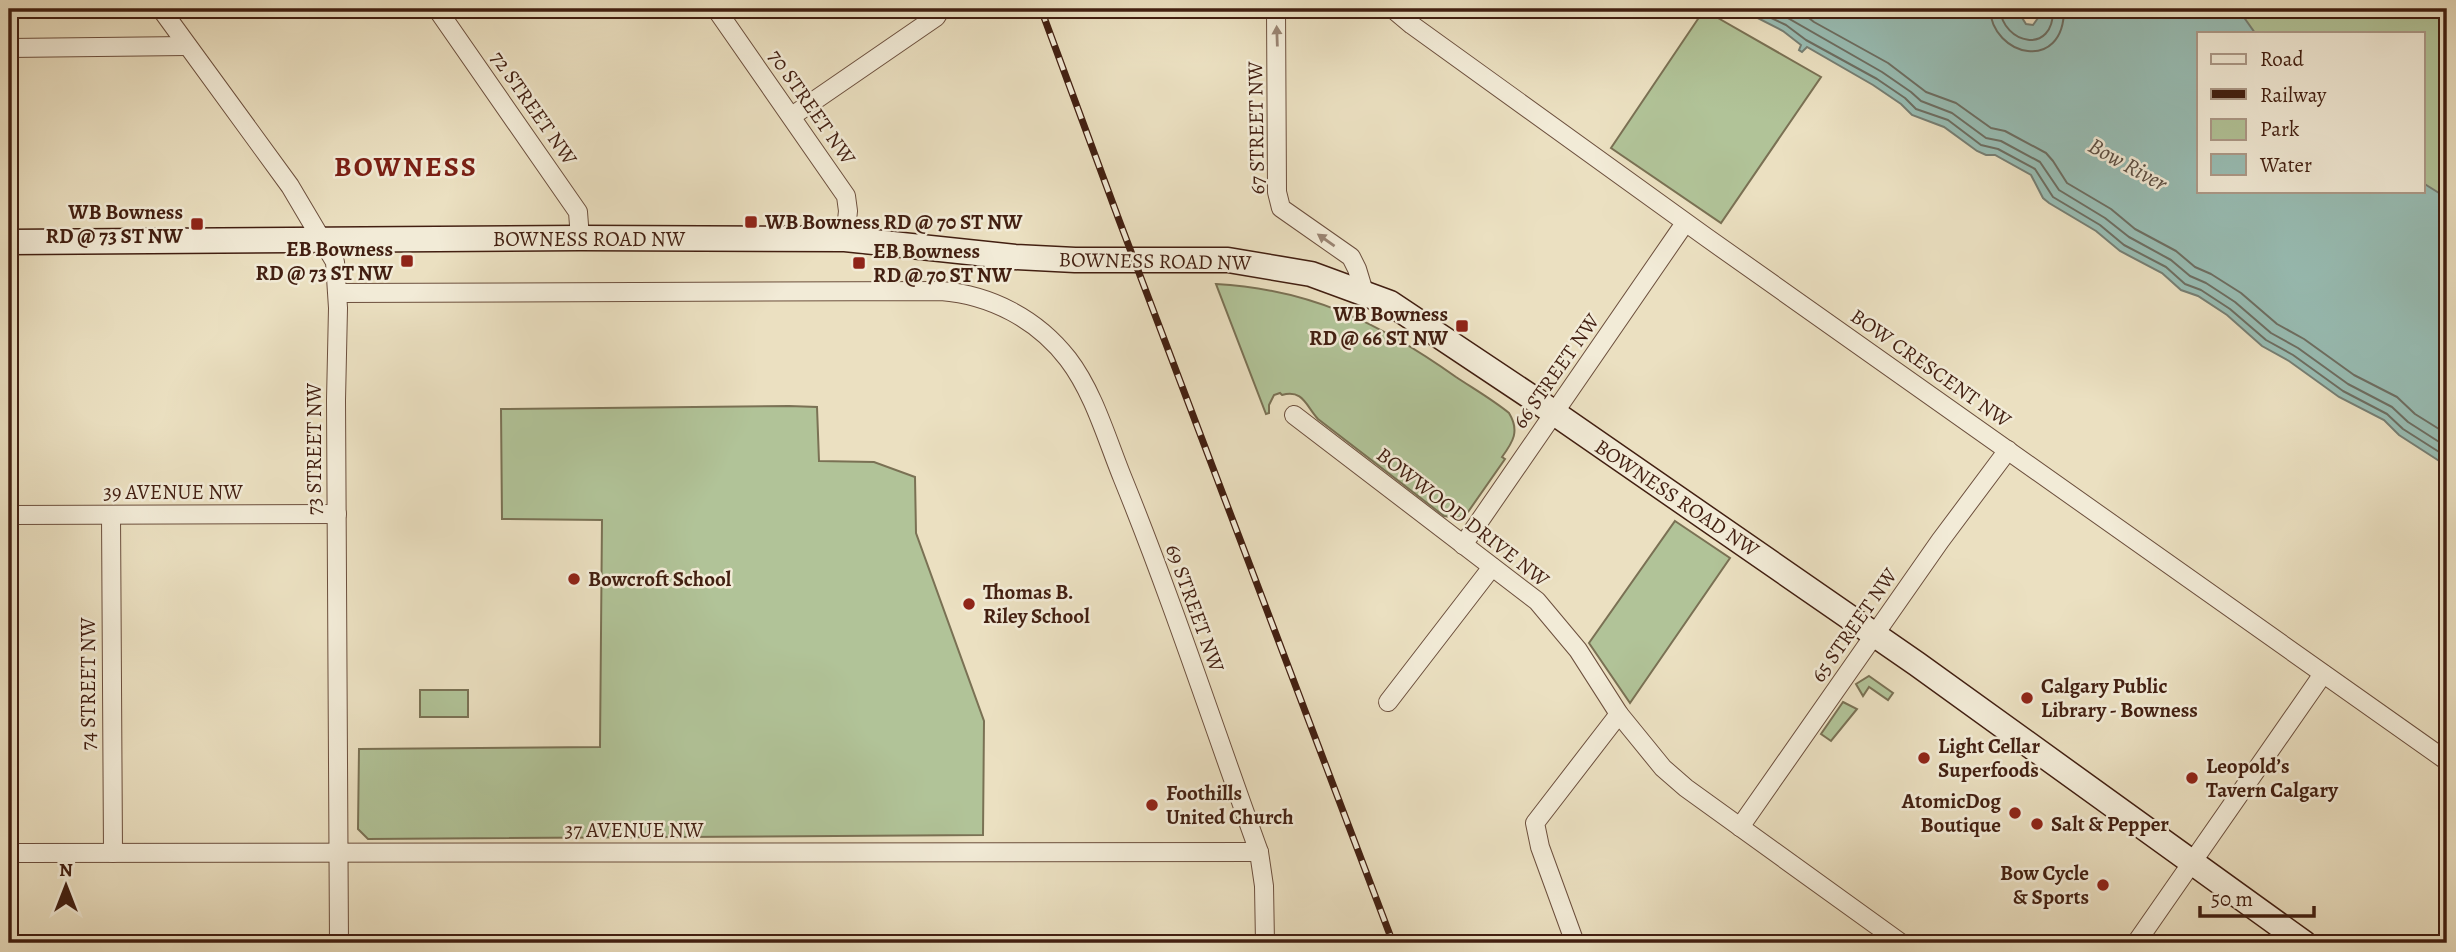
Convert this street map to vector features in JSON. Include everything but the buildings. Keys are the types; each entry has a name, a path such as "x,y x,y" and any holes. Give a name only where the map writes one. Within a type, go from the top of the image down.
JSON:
{"street":[{"name":"73 STREET NW","path":"161,9 290,186 335,262 338,293 340,943"},
{"name":"72 STREET NW","path":"437,9 578,212 580,238"},
{"name":"70 STREET NW","path":"716,9 846,195 848,211 845,239"},
{"path":"792,116 936,17 941,9"},
{"name":"67 STREET NW","path":"1276,9 1277,192 1281,208 1351,257 1364,292"},
{"name":"BOW CRESCENT NW","path":"1393,9 1412,26 1685,222 2447,761"},
{"path":"9,48 187,46"},
{"name":"66 STREET NW","path":"1464,545 1685,222"},
{"name":"BOWNESS ROAD NW","path":"9,242 845,239 1015,257 1075,260 1228,260 1302,272 1390,303 1875,635 2304,943"},
{"name":"69 STREET NW","path":"338,293 941,291 990,300 1040,331 1058,347 1085,387 1138,518 1259,852 1264,886 1265,943"},
{"name":"BOWWOOD DRIVE NW","path":"1294,415 1537,601 1577,650 1619,714 1663,768 1901,943"},
{"name":"65 STREET NW","path":"1740,827 2008,450"},
{"name":"39 AVENUE NW","path":"9,515 337,514"},
{"name":"74 STREET NW","path":"110,515 113,853"},
{"path":"1388,702 1492,567"},
{"path":"2136,943 2323,674"},
{"path":"1575,943 1540,847 1535,823 1619,714"},
{"name":"37 AVENUE NW","path":"9,853 1259,852"}],"green space":[{"path":"2163,9 2447,9 2447,201 2424,191 2424,32 2198,32"},
{"path":"1704,10 1821,77 1721,223 1611,148"},
{"path":"1216,284 1282,293 1343,312 1400,340 1509,413 1515,431 1502,457 1505,459 1468,512 1458,518 1444,516 1318,419 1295,394 1274,395 1269,405 1269,413 1266,414"},
{"name":"Bowcroft School","path":"817,407 819,461 874,462 915,477 916,533 984,721 983,835 368,839 358,829 359,749 600,747 602,520 502,519 501,409"},
{"path":"1675,521 1730,558 1630,703 1589,643"},
{"path":"1869,676 1893,693 1888,700 1869,687 1863,696 1856,684"},
{"path":"420,690 468,690 468,717 420,717"},
{"path":"1843,702 1857,709 1831,741 1821,734"}],"water":[{"name":"Bow River","path":"1740,9 2011,9 2019,13 2026,24 2033,25 2038,18 2038,9 2238,9 2254,32 2197,32 2197,192 2424,192 2424,184 2447,198 2447,466 2399,435 2384,420 2339,397 2289,361 2262,346 2227,315 2198,296 2181,290 2162,273 2120,251 2096,231 2049,203 2043,198 2031,175 1995,155 1977,151 1944,127 1912,115 1873,85 1807,47 1802,52 1799,50 1801,45 1783,31"}],"railway":[{"path":"1041,9 1393,943"}],"place":[{"name":"WB Bowness RD @ 70 ST NW","path":"751,222"},
{"name":"WB Bowness RD @ 73 ST NW","path":"197,224"},
{"name":"EB Bowness RD @ 73 ST NW","path":"407,261"},
{"name":"EB Bowness RD @ 70 ST NW","path":"859,263"},
{"name":"WB Bowness RD @ 66 ST NW","path":"1462,326"},
{"name":"Bowcroft School","path":"574,579"},
{"name":"Thomas B. Riley School","path":"969,604"},
{"name":"Calgary Public Library - Bowness","path":"2027,698"},
{"name":"Light Cellar Superfoods","path":"1924,758"},
{"name":"Leopold’s Tavern Calgary","path":"2192,778"},
{"name":"Foothills United Church","path":"1152,805"},
{"name":"AtomicDog Boutique","path":"2015,813"},
{"name":"Salt & Pepper","path":"2037,824"},
{"name":"Bow Cycle & Sports","path":"2103,885"}],"district":[{"name":"BOWNESS","path":"406,166"}]}
